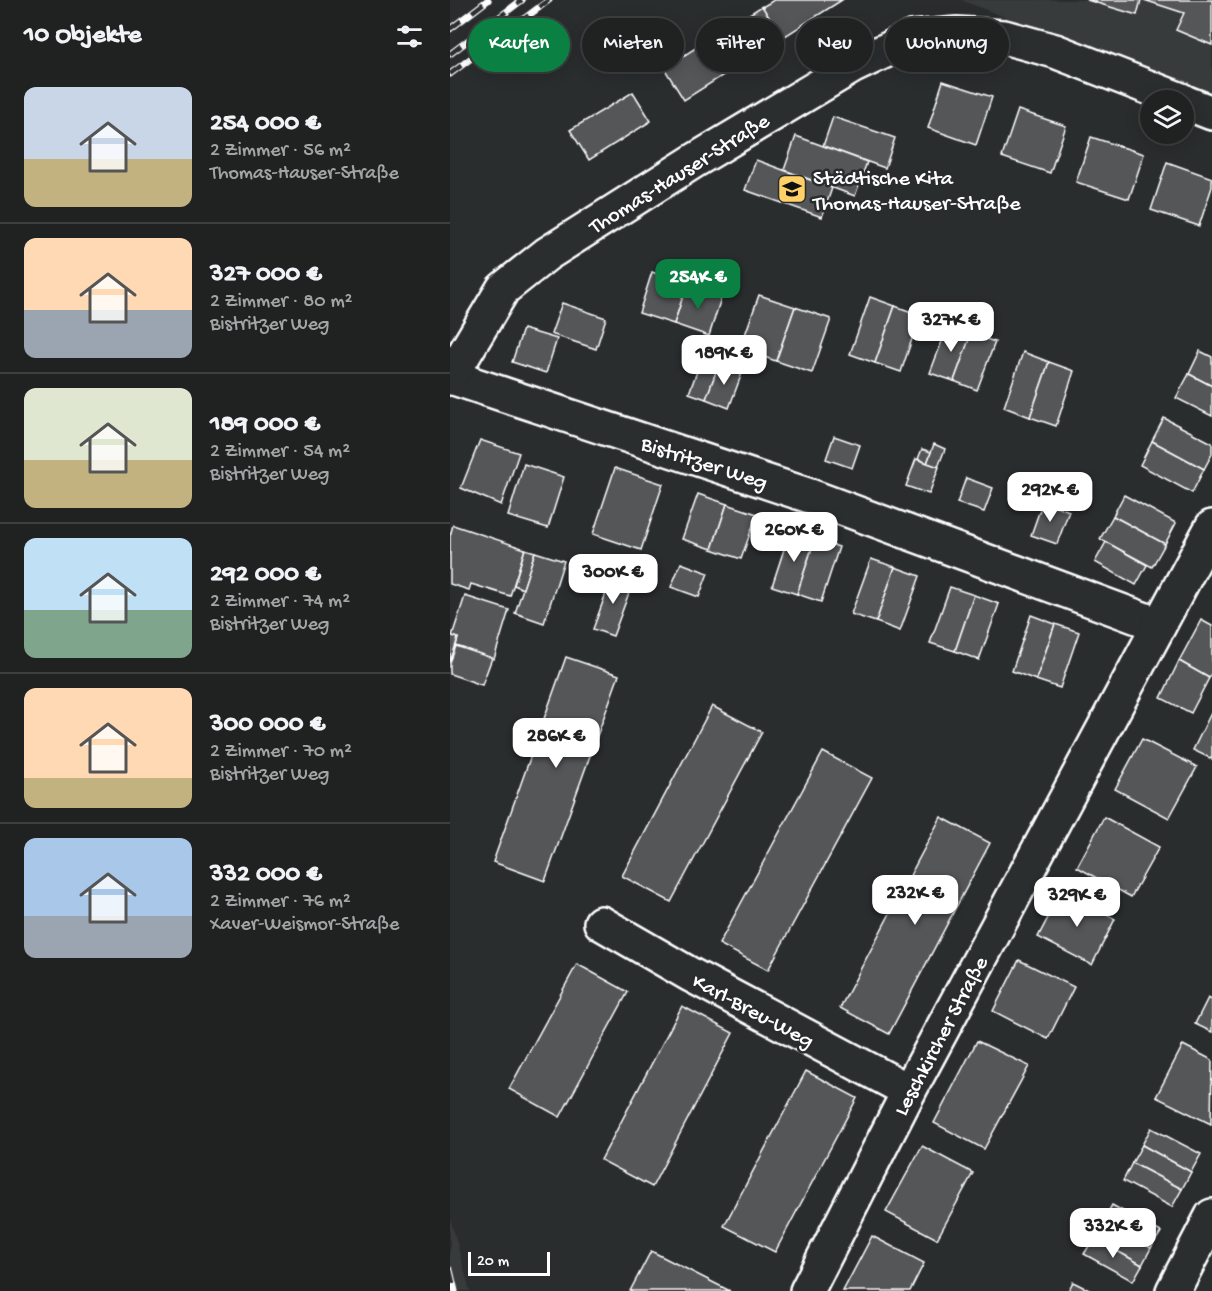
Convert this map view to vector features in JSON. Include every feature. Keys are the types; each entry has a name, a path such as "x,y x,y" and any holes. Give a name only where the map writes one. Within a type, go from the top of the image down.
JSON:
{"street":[{"name":"Thomas-Hauser-Straße","path":"450,378 503,290 547,254 694,161 853,66 912,38 957,34 1004,37 1055,51 1154,90"},
{"name":"Thomas-Hauser-Straße","path":"1194,106 1212,113"},
{"name":"Bistritzer Weg","path":"450,378 810,496 1159,626"},
{"name":"Leschkircher Straße","path":"807,1291 909,1092 1212,527"},
{"name":"Karl-Breu-Weg","path":"601,923 691,975 909,1092"},
{"path":"1173,1291 1212,1216"}],"shaded area":[{"path":"961,0 1212,0 1212,99 1194,90"},
{"path":"450,1217 470,1291 450,1291"}],"building":[{"path":"774,0 842,0 814,18 796,18 796,29 784,37 784,18 769,18 762,7"},
{"path":"1087,0 1141,0 1137,15"},
{"path":"1144,0 1212,0 1212,45 1176,30 1184,13"},
{"path":"762,6 770,18 743,18"},
{"path":"696,48 696,72 728,72 684,100 666,72 684,72 684,55"},
{"path":"943,81 992,97 976,145 928,128"},
{"path":"633,92 651,121 589,160 570,130"},
{"path":"1018,110 1066,126 1050,173 1002,157"},
{"path":"833,117 895,138 885,168 823,146"},
{"path":"796,136 867,162 855,196 784,170"},
{"path":"1091,137 1144,154 1129,199 1076,182"},
{"path":"756,160 832,188 822,217 745,190"},
{"path":"1167,162 1212,178 1212,187 1199,226 1151,210"},
{"path":"652,272 687,284 674,324 639,313"},
{"path":"687,284 722,295 709,336 674,324"},
{"path":"759,295 795,307 776,361 740,349"},
{"path":"870,297 895,306 875,363 850,354"},
{"path":"562,303 606,318 596,349 551,334"},
{"path":"895,306 920,315 901,372 875,363"},
{"path":"795,307 831,319 812,373 776,361"},
{"path":"948,325 971,334 954,381 930,373"},
{"path":"523,329 557,339 546,373 512,362"},
{"path":"971,334 995,342 977,390 954,381"},
{"path":"1200,351 1212,357 1212,386 1189,374"},
{"path":"1023,352 1049,362 1030,417 1004,407"},
{"path":"702,358 719,364 706,399 689,393"},
{"path":"1049,362 1074,371 1056,426 1030,417"},
{"path":"719,364 742,373 729,408 706,399"},
{"path":"1189,374 1212,386 1212,416 1176,398"},
{"path":"1164,418 1212,443 1212,454 1204,469 1152,441"},
{"path":"834,436 860,445 852,468 826,459"},
{"path":"480,440 519,453 501,505 461,488"},
{"path":"1152,441 1204,469 1192,493 1140,465"},
{"path":"934,444 945,449 938,467 927,463"},
{"path":"922,449 931,452 927,463 918,459"},
{"path":"916,459 939,467 929,494 906,486"},
{"path":"524,464 564,477 548,528 508,516"},
{"path":"615,468 663,484 641,550 593,534"},
{"path":"966,478 993,488 984,512 957,503"},
{"path":"698,494 727,504 712,549 682,539"},
{"path":"1124,495 1176,523 1165,544 1113,516"},
{"path":"1043,501 1069,511 1057,544 1031,535"},
{"path":"727,504 757,514 741,559 712,549"},
{"path":"1113,516 1165,544 1152,567 1100,539"},
{"path":"453,525 525,549 510,596 471,584 469,590 450,584 450,536"},
{"path":"790,531 815,539 797,594 772,586"},
{"path":"815,539 839,547 821,602 797,594"},
{"path":"1106,542 1147,565 1136,585 1095,562"},
{"path":"525,549 535,552 523,589 514,585"},
{"path":"535,552 564,561 544,623 515,613"},
{"path":"871,559 895,567 876,622 851,614"},
{"path":"681,563 708,573 699,597 671,587"},
{"path":"895,567 920,576 900,631 876,622"},
{"path":"613,574 633,582 613,636 593,629"},
{"path":"950,587 974,595 955,651 930,643"},
{"path":"974,595 999,604 979,660 955,651"},
{"path":"465,596 509,610 494,659 456,646 458,638 452,636"},
{"path":"1031,615 1055,624 1036,680 1012,671"},
{"path":"1201,620 1212,626 1212,673 1209,678 1179,661"},
{"path":"1055,624 1079,632 1060,688 1036,680"},
{"path":"450,635 458,638 450,663"},
{"path":"456,646 492,658 482,685 450,674 450,663"},
{"path":"566,657 619,675 545,881 493,862"},
{"path":"1179,661 1209,678 1191,713 1161,698"},
{"path":"712,706 762,732 671,902 622,876"},
{"path":"1212,711 1212,759 1193,750"},
{"path":"1142,739 1197,767 1169,818 1115,789"},
{"path":"823,752 872,778 768,970 719,944"},
{"path":"941,817 990,843 889,1034 840,1008"},
{"path":"1104,817 1159,847 1131,897 1077,867"},
{"path":"1062,891 1115,919 1092,965 1038,937"},
{"path":"1019,960 1074,987 1048,1039 993,1011"},
{"path":"577,964 628,992 560,1117 509,1089"},
{"path":"1208,998 1212,1000 1212,1032 1195,1024"},
{"path":"682,1006 733,1033 652,1187 601,1160"},
{"path":"977,1041 1029,1066 984,1149 934,1123"},
{"path":"1183,1045 1212,1060 1211,1124 1156,1097"},
{"path":"806,1071 857,1098 775,1252 724,1226"},
{"path":"1151,1128 1201,1154 1191,1172 1142,1145"},
{"path":"1142,1145 1191,1172 1182,1189 1132,1163"},
{"path":"922,1146 973,1173 937,1239 886,1212"},
{"path":"1132,1163 1182,1189 1172,1207 1123,1181"},
{"path":"1112,1205 1161,1232 1151,1248 1103,1221"},
{"path":"1103,1221 1151,1248 1142,1265 1094,1238"},
{"path":"872,1236 924,1263 910,1291 843,1291"},
{"path":"1094,1238 1142,1265 1133,1281 1084,1254"},
{"path":"651,1251 730,1291 630,1291"},
{"path":"1073,1282 1091,1291 1068,1291"}],"railway":[{"path":"450,29 488,0"},
{"path":"450,54 522,0"},
{"path":"450,74 549,0"},
{"path":"450,1270 455,1291"}],"place":[{"name":"Städtische Kita Thomas-Hauser-Straße","path":"792,189"}]}
